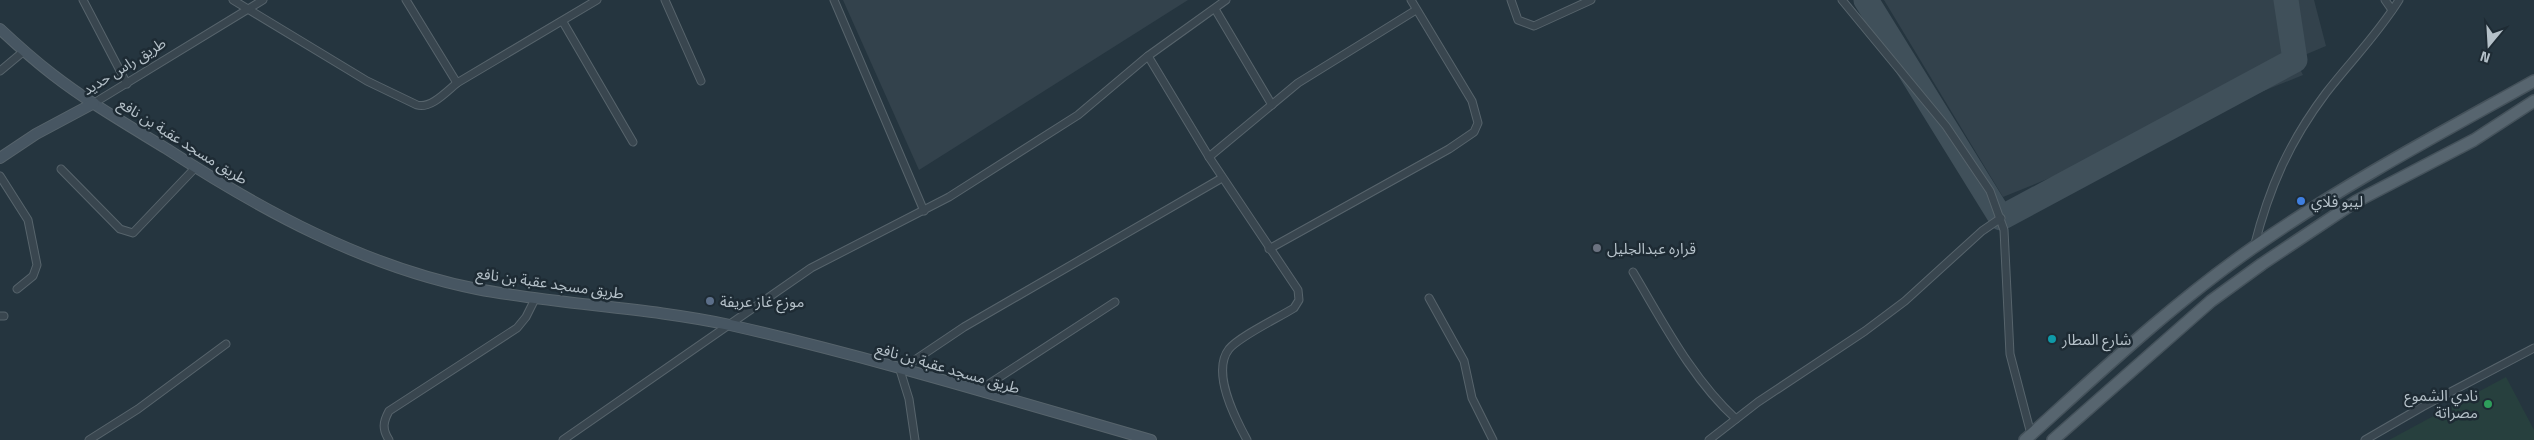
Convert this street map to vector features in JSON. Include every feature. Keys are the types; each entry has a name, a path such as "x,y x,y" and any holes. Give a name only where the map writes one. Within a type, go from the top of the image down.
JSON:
{"main road":[{"path":"2028,437 2203,285 2254,247 2343,189 2534,81"},
{"path":"2052,440 2211,301 2262,264 2355,202 2474,140 2534,101"}],"street":[{"path":"83,0 127,84"},
{"path":"233,0 367,81 422,107 457,83 564,22 597,0"},
{"name":"طريق راس حديد","path":"0,158 36,134 94,104 175,52 263,0"},
{"path":"406,0 457,83"},
{"path":"665,0 701,81"},
{"path":"834,0 924,211"},
{"path":"562,440 731,326 770,294 827,258 924,211 990,173 1078,115 1148,56 1226,0"},
{"path":"1269,248 1449,149 1474,132 1478,123 1472,101 1411,0"},
{"path":"1511,0 1518,20 1534,26 1591,0"},
{"path":"1842,0 1946,126 1990,190 2004,230 2010,354 2028,437"},
{"path":"2385,0 2392,10"},
{"path":"2254,247 2263,212 2281,164 2326,93 2399,0"},
{"path":"1215,8 1272,105"},
{"path":"1208,157 1298,83 1416,10"},
{"path":"564,22 633,142"},
{"name":"طريق مسجد عقبة بن نافع","path":"0,30 24,51 94,104 195,168 272,213 366,255 428,277 475,289 535,299 647,310 731,326 977,391 1145,439"},
{"path":"0,71 24,51"},
{"path":"1148,56 1208,157 1298,290 1299,300 1294,308 1235,344 1224,357 1221,368 1222,379 1247,440"},
{"path":"61,169 120,230 132,233 195,168"},
{"path":"0,176 28,220 37,265 33,276 18,289"},
{"path":"915,440 909,399 900,370 964,327 1222,178"},
{"path":"1709,440 1736,419 1865,332 1905,301 1982,231 2001,218"},
{"path":"1634,272 1688,360 1717,401 1736,419"},
{"path":"1430,298 1464,361 1472,398 1493,440"},
{"path":"389,440 384,433 384,421 389,412 517,328 526,317 535,299"},
{"path":"977,391 1115,302"},
{"path":"89,440 138,409 226,344"},
{"path":"2365,440 2422,407 2534,348"}],"shaded area":[{"path":"843,0 1188,0 919,170"},
{"path":"1884,0 2314,0 2326,46 2295,59 2303,75 2003,197"}],"green space":[{"name":"نادي الشموع مصراتة","path":"2506,377 2534,430 2534,440 2389,440"}],"taxiway":[{"path":"1866,0 2001,218 2295,60 2286,0"}],"place":[{"name":"ليبو فلاي","path":"2301,201"},
{"name":"قراره عبدالجليل","path":"1597,248"},
{"name":"موزع غاز عريفة","path":"710,301"},
{"name":"شارع المطار","path":"2052,339"},
{"name":"نادي الشموع مصراتة","path":"2488,404"}]}
